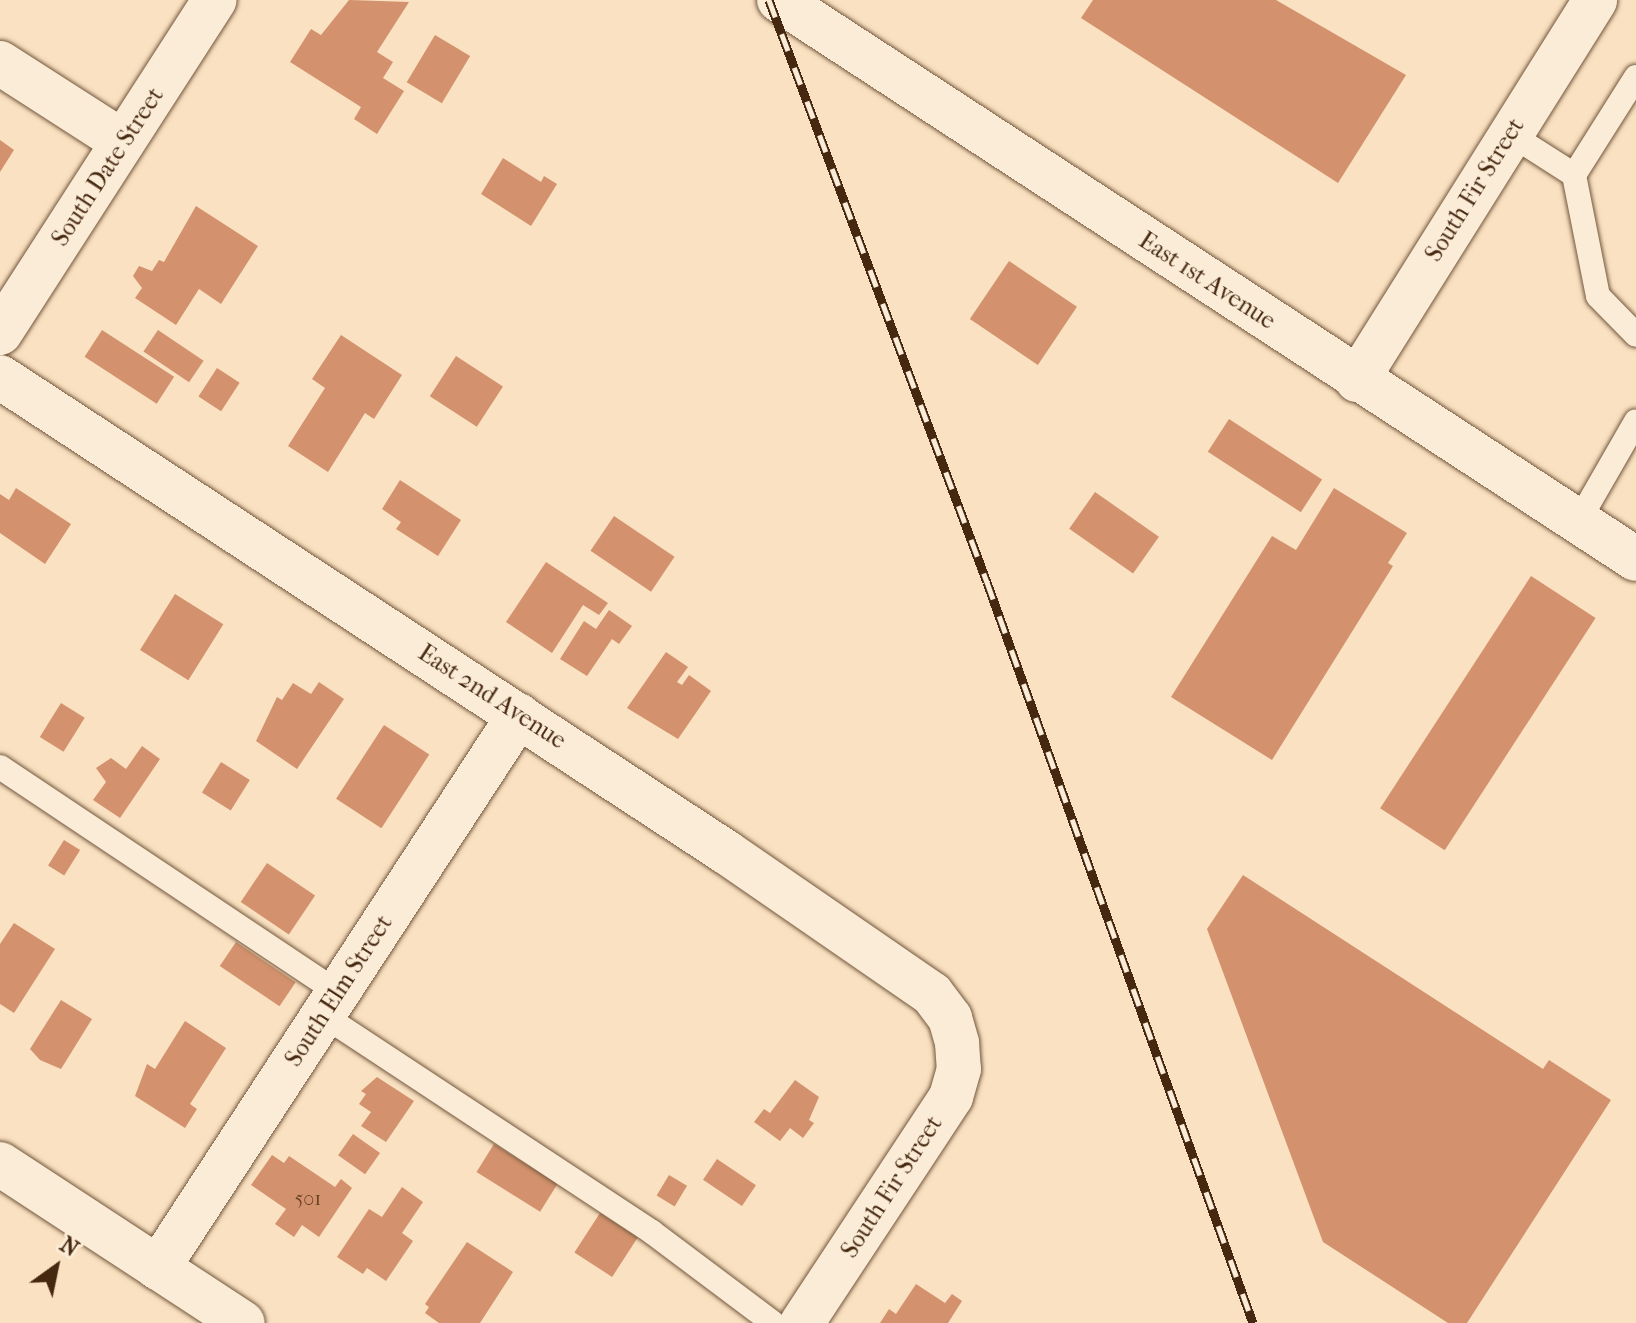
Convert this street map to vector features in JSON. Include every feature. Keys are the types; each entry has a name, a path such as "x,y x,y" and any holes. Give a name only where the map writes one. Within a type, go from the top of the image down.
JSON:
{"street":[{"name":"South Date Street","path":"0,333 215,0"},
{"name":"East 1st Avenue","path":"779,0 1357,380 1636,559"},
{"name":"South Fir Street","path":"1357,380 1595,0"},
{"path":"0,63 123,142"},
{"name":"East 2nd Avenue","path":"0,377 519,715 932,994 950,1018 957,1043"},
{"name":"South Elm Street","path":"158,1268 519,715"},
{"name":"South Fir Street","path":"802,1323 951,1097 959,1069 957,1043"},
{"path":"0,1164 243,1323"}],"lane":[{"path":"1636,77 1574,175 1598,296 1636,335"},
{"path":"1510,134 1574,175"},
{"path":"1578,522 1636,421"},
{"path":"0,767 652,1232 773,1323"}],"building":[{"path":"349,0 409,2 377,52 393,62 383,78 404,91 377,134 354,119 361,107 290,62 311,29 321,35"},
{"path":"1093,0 1276,0 1406,75 1338,183 1081,18"},
{"path":"435,35 470,56 442,103 407,82"},
{"path":"0,140 14,150 0,172"},
{"path":"503,158 541,182 544,176 557,184 531,226 481,194"},
{"path":"196,206 258,246 221,304 199,289 176,325 135,298 142,288 133,276 139,266 152,271 159,260 164,262"},
{"path":"1009,261 1077,307 1038,365 970,319"},
{"path":"102,330 174,377 157,404 85,357"},
{"path":"158,330 204,361 189,382 143,352"},
{"path":"341,335 402,375 374,419 365,413 328,472 288,446 325,388 312,379"},
{"path":"456,356 503,386 477,427 430,396"},
{"path":"217,368 240,383 221,411 198,397"},
{"path":"1229,419 1322,479 1301,512 1208,452"},
{"path":"400,480 461,520 438,556 396,529 401,522 382,509"},
{"path":"16,488 71,524 45,564 0,533 0,494 9,500"},
{"path":"1334,488 1407,533 1388,563 1393,566 1272,760 1171,697 1272,536 1296,550"},
{"path":"1095,492 1159,537 1133,574 1069,529"},
{"path":"614,516 675,557 651,592 591,551"},
{"path":"546,562 608,603 599,615 583,605 552,653 506,622"},
{"path":"1531,576 1596,618 1445,850 1380,808"},
{"path":"175,594 223,624 188,680 140,650"},
{"path":"609,610 632,626 619,644 612,639 587,676 560,659 584,621 596,629"},
{"path":"666,652 688,667 677,682 682,685 689,675 711,691 678,739 627,708"},
{"path":"319,682 344,699 297,769 256,741 277,697 282,700 293,683 311,694"},
{"path":"61,703 85,718 64,752 40,737"},
{"path":"384,725 429,754 381,828 336,799"},
{"path":"142,746 160,759 120,818 93,800 106,782 96,768 111,758 126,769"},
{"path":"221,762 250,780 231,811 202,793"},
{"path":"64,840 80,850 64,876 48,865"},
{"path":"267,863 315,895 289,934 241,902"},
{"path":"1243,875 1543,1069 1549,1060 1611,1100 1467,1323 1448,1323 1323,1242 1207,929"},
{"path":"14,923 55,949 14,1013 0,1004 0,944"},
{"path":"236,942 296,982 279,1006 220,966"},
{"path":"61,1000 92,1019 61,1069 40,1060 30,1049"},
{"path":"185,1021 226,1048 190,1104 197,1109 185,1128 135,1096 147,1064 155,1069"},
{"path":"377,1077 414,1101 386,1142 361,1126 371,1112 359,1104 366,1094 361,1091"},
{"path":"795,1080 819,1097 809,1120 814,1123 803,1138 790,1128 780,1141 754,1122 764,1109 770,1113"},
{"path":"353,1134 380,1153 365,1174 338,1155"},
{"path":"494,1144 558,1184 540,1212 477,1172"},
{"path":"272,1155 284,1163 289,1156 335,1187 341,1179 352,1188 319,1237 302,1225 294,1237 275,1224 286,1209 251,1185"},
{"path":"717,1159 756,1185 742,1206 703,1180"},
{"path":"669,1175 687,1186 675,1206 657,1196"},
{"path":"402,1187 423,1202 402,1233 413,1241 386,1281 367,1268 363,1274 337,1257 369,1209 382,1217"},
{"path":"600,1213 638,1238 612,1277 574,1252"},
{"path":"467,1242 513,1272 480,1323 439,1323 425,1313 429,1307 425,1304"},
{"path":"916,1284 945,1303 952,1294 962,1301 948,1323 880,1323 889,1309 896,1314"}],"railway":[{"path":"769,0 987,582 1253,1323"}]}
